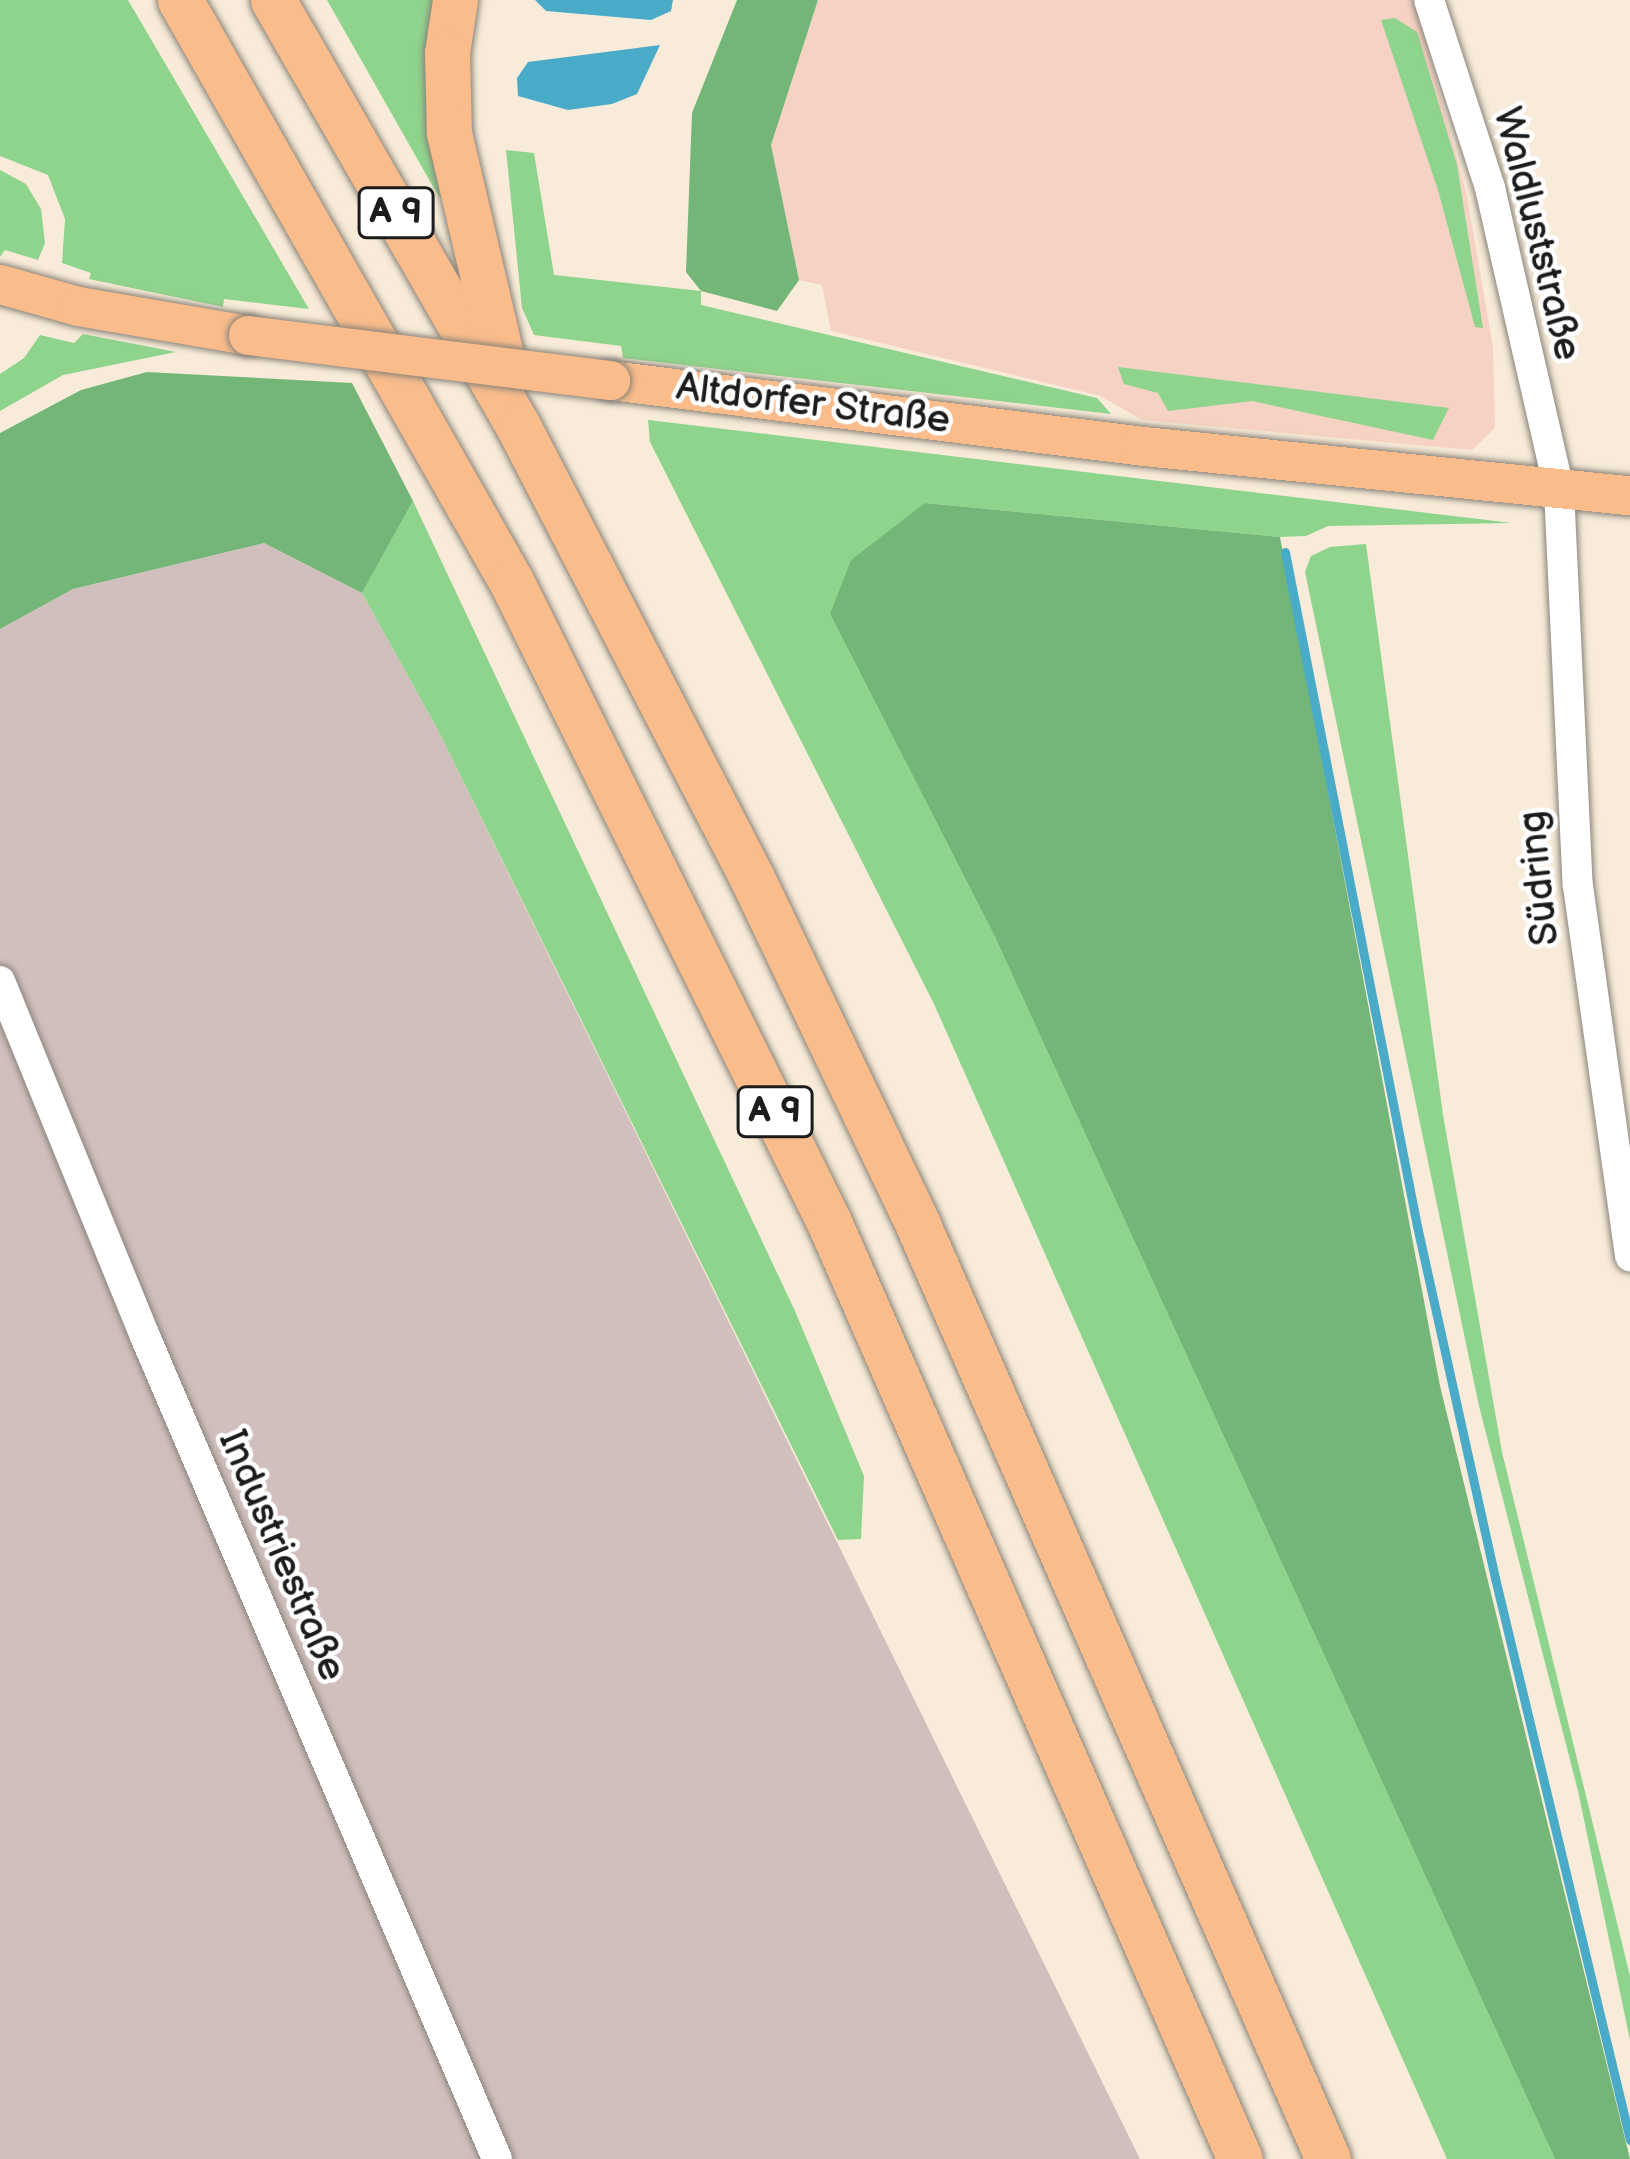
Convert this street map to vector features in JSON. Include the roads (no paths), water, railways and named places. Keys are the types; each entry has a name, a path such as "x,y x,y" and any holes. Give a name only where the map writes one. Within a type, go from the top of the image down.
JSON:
{"highway":[{"name":"A 9","path":"180,0 511,581 829,1222 1240,2159"},
{"name":"A 9","path":"273,0 518,426 675,724 918,1225 1328,2159"},
{"path":"454,0 447,53 448,134 518,426"}],"main road":[{"name":"Altdorfer Straße","path":"0,284 78,306 248,335 1630,495"}],"street":[{"name":"Waldluststraße","path":"1429,0 1490,188 1559,490"},
{"name":"Südring","path":"1559,490 1577,886 1630,1256"},
{"name":"Industriestraße","path":"0,981 144,1334 497,2159"}],"water":[{"path":"535,0 673,0 671,11 651,20 546,11"},
{"path":"660,45 637,94 612,104 568,110 518,96 517,78 528,62"}],"waterway":[{"path":"1285,552 1417,1226 1495,1578 1630,2140"}]}
